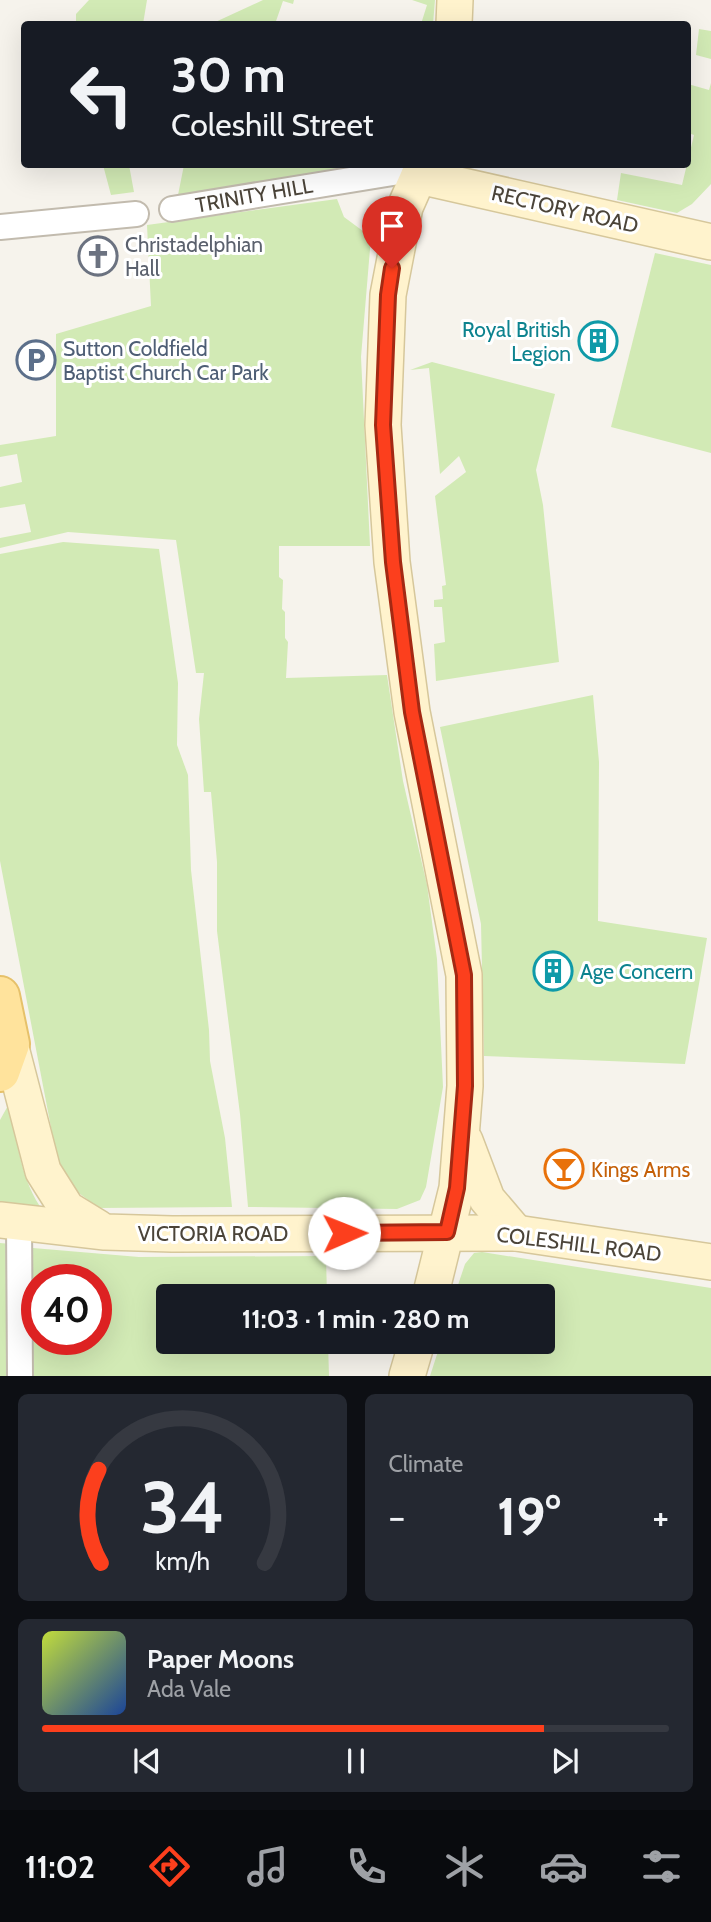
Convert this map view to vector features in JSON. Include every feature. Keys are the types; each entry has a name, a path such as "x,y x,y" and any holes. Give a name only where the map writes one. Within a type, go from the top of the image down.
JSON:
{"main road":[{"name":"VICTORIA ROAD","path":"0,996 5,1058"}],"street":[{"path":"454,21 455,0"},
{"path":"422,170 405,207 388,295 383,425 393,562 412,712 464,975 465,1086 457,1188 433,1284"},
{"name":"TRINITY HILL","path":"172,209 422,170"},
{"name":"RECTORY ROAD","path":"422,170 711,242"},
{"path":"0,227 135,214"},
{"name":"VICTORIA ROAD","path":"5,1058 43,1171 53,1191 67,1209 106,1232"},
{"path":"462,1131 473,1168 487,1199 516,1233"},
{"path":"10,1221 20,1376"},
{"name":"VICTORIA ROAD","path":"10,1221 106,1232 228,1235 447,1232"},
{"name":"COLESHILL ROAD","path":"447,1232 516,1233 711,1262"},
{"path":"407,1376 413,1354"}],"green space":[{"path":"89,0 147,0 144,21 76,21 76,14"},
{"path":"263,0 294,0 293,4 283,1 276,21 218,21"},
{"path":"412,0 435,0 433,21 422,21 427,5"},
{"path":"699,29 711,31 711,59 696,55"},
{"path":"711,83 711,184 692,204 677,213 617,200 621,173 682,185 686,168 691,168 694,135 691,134 691,85 709,90"},
{"path":"104,168 130,168 134,192 111,195"},
{"path":"183,168 364,168 177,200"},
{"path":"337,199 344,217 371,237 361,357 370,546 279,546 279,577 283,580 282,609 285,612 285,638 288,642 286,678 387,675 403,781 427,885 437,959 443,1087 426,1187 420,1200 397,1209 248,1207 240,1114 217,931 217,862 211,792 204,792 199,719 204,673 196,673 176,540 68,532 0,548 0,538 31,532 25,504 0,508 0,487 22,482 17,454 0,457 0,445 56,436 56,334 151,306 147,225"},
{"path":"655,253 711,265 711,453 611,427"},
{"path":"432,362 555,394 536,470 543,505 559,662 436,681 434,644 445,642 442,607 434,607 434,600 443,599 442,586 446,585 435,496 466,472 459,456 440,474 429,368 410,370"},
{"path":"63,542 159,549 178,683 177,745 188,775 191,870 210,1061 225,1138 232,1207 99,1208 72,1188 58,1164 0,861 0,554"},
{"path":"593,695 599,762 598,921 707,938 685,1064 484,1056 481,924 440,727"},
{"path":"10,1102 25,1173 44,1212 0,1207 0,1120"},
{"path":"0,1243 11,1244 11,1376 0,1376"},
{"path":"33,1248 139,1257 326,1256 327,1284 156,1284 156,1354 328,1354 329,1376 27,1376 27,1355 112,1355 112,1264 33,1264"},
{"path":"482,1252 711,1288 711,1376 430,1376 437,1354 555,1354 555,1284 458,1284 465,1264 474,1253"}],"place":[{"name":"Christadelphian Hall","path":"98,256"},
{"name":"Royal British Legion","path":"598,341"},
{"name":"Sutton Coldfield Baptist Church Car Park","path":"36,360"},
{"name":"Age Concern","path":"553,971"},
{"name":"Kings Arms","path":"564,1169"}],"route":[{"path":"344,1233 447,1232 457,1188 465,1086 464,975 412,712 393,562 383,425 388,295 392,268"}]}
